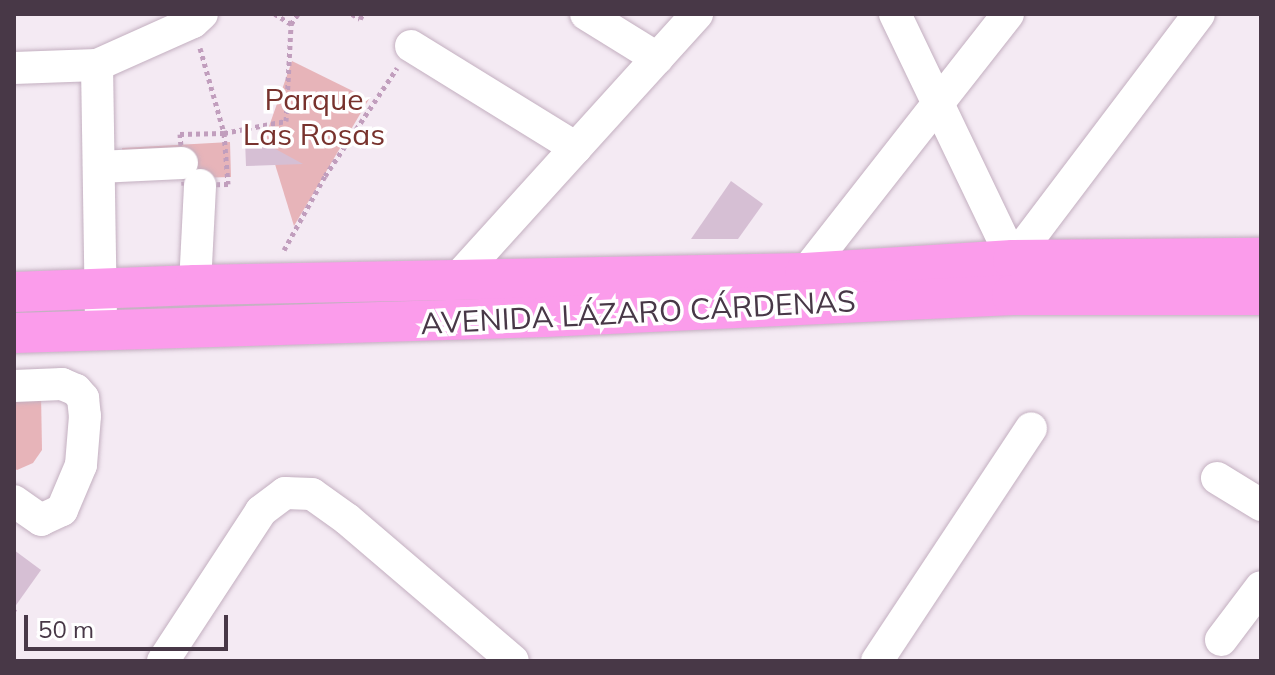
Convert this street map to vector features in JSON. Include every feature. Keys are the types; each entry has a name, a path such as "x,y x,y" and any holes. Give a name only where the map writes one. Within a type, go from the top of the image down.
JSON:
{"main road":[{"name":"AVENIDA LÁZARO CÁRDENAS","path":"14,333 544,317 1261,258"},
{"name":"AVENIDA LÁZARO CÁRDENAS","path":"14,292 195,285 805,273 1012,277 1261,295"}],"street":[{"path":"586,14 657,58"},
{"path":"456,280 697,14"},
{"path":"895,14 939,104 1012,277"},
{"path":"805,273 1008,14"},
{"path":"1012,277 1199,14"},
{"path":"14,68 97,65 197,18"},
{"path":"411,46 576,148"},
{"path":"97,65 101,329"},
{"path":"99,167 191,174 195,285"},
{"path":"14,386 62,384 76,390 83,398 85,416 81,465 62,510 41,520 14,501"},
{"path":"877,661 1031,428"},
{"path":"1217,478 1261,505"},
{"path":"163,661 261,511 285,493 312,494 347,519 513,661"},
{"path":"1221,640 1261,587"}],"path":[{"path":"275,14 291,24"},
{"path":"197,18 224,133 286,121 291,24 298,14"},
{"path":"352,14 360,19 363,14"},
{"path":"264,285 325,176 411,46"}],"green space":[{"name":"Parque Las Rosas","path":"292,61 369,99 294,226 266,135"},
{"path":"230,142 231,177 126,180 122,148"},
{"path":"14,394 41,394 42,450 33,463 17,470 14,468"}],"building":[{"path":"267,139 270,146 303,164 246,166 245,140"},
{"path":"731,181 763,204 738,239 691,239"},
{"path":"14,550 41,570 14,608"}]}
